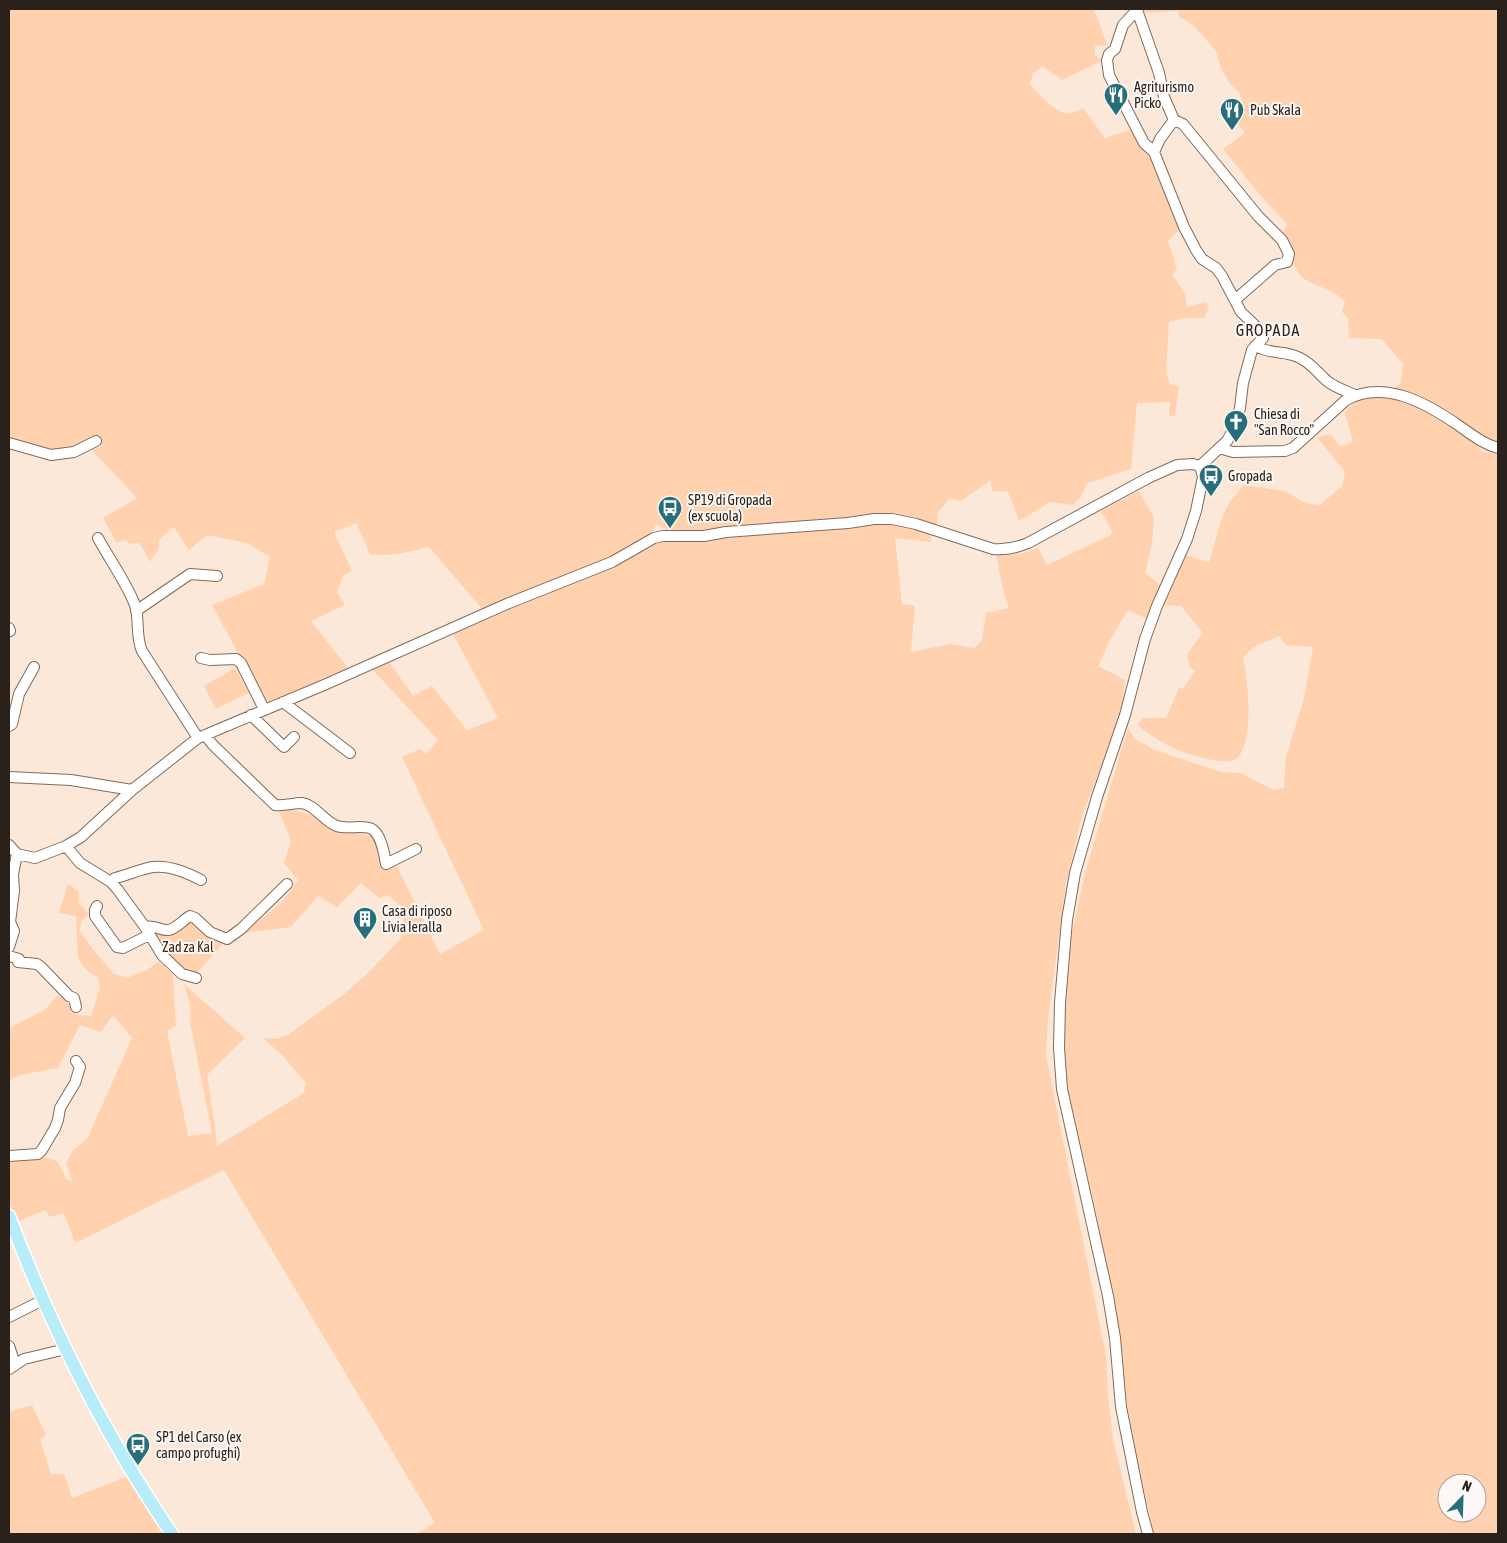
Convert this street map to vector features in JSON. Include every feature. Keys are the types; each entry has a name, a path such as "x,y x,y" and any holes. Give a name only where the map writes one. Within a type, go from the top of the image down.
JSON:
{"main road":[{"path":"9,1216 43,1300 92,1401 128,1465 172,1534"}],"street":[{"path":"1200,466 1227,441 1238,416 1246,370 1252,350 1263,338 1262,332 1242,312 1235,300 1222,276 1202,259 1196,250 1184,227 1154,152 1144,143 1109,75 1107,60 1115,49 1123,25 1137,10 1159,73 1164,97 1174,120 1183,124 1258,216 1282,240 1289,254 1287,262 1275,265 1235,300"},
{"path":"1154,152 1174,120"},
{"path":"1256,346 1275,354 1286,353 1300,358 1310,364 1328,382 1355,395"},
{"path":"1220,448 1233,452 1276,452 1293,448 1346,400 1355,395 1369,392 1384,392 1407,397 1446,417 1486,444 1498,448"},
{"path":"9,443 52,455 74,452 96,441"},
{"path":"9,845 17,854 35,858 66,846 82,837 132,790 202,736 509,603 612,562 662,536 704,536 726,532 892,519 931,529 992,549 1002,550 1028,544 1129,487 1164,471 1186,464 1200,466"},
{"path":"1148,1534 1122,1407 1115,1338 1108,1296 1062,1089 1059,1048 1060,1004 1067,920 1075,872 1097,797 1125,715 1145,639 1157,606 1187,539 1196,511 1203,477 1200,466"},
{"path":"98,538 136,611 142,651 202,736 275,805 303,803 312,808 329,823 338,827 373,830 379,839 386,864 416,849"},
{"path":"136,611 190,574 216,576"},
{"path":"201,658 210,660 236,658 241,663 264,709"},
{"path":"9,726 12,724 19,694 34,667"},
{"path":"283,702 350,753"},
{"path":"251,715 284,747 294,737"},
{"path":"9,777 71,780 132,790"},
{"path":"66,846 80,863 111,882 126,899 162,955 182,974 196,978"},
{"path":"9,947 14,931 10,922 14,891 13,874 17,854"},
{"path":"111,882 115,878 160,867 187,872 202,880"},
{"path":"97,906 95,916 116,947 123,948 147,931 149,926 170,930 190,916 195,918 210,932 227,939 241,930 286,884"},
{"path":"9,956 19,959 18,962 37,964 41,967 69,996 74,998 76,1007"},
{"path":"9,1156 38,1154 42,1150 58,1120 60,1108 75,1083 80,1067 76,1061"},
{"path":"9,1317 43,1300"},
{"path":"9,1346 13,1358"},
{"path":"9,1369 24,1359 66,1348"}],"green space":[{"path":"9,9 1094,9 1107,45 1095,46 1095,55 1102,61 1062,80 1042,66 1033,74 1030,84 1059,111 1069,113 1083,108 1105,138 1130,130 1157,168 1179,230 1168,241 1177,269 1172,274 1185,294 1187,307 1207,302 1208,310 1204,318 1184,318 1169,322 1166,373 1170,384 1179,387 1175,415 1169,417 1170,402 1137,403 1131,469 1088,483 1080,498 1072,505 1050,502 1019,521 1008,491 992,491 991,480 961,501 950,498 938,512 937,525 914,518 891,515 699,533 667,529 656,525 650,535 611,557 483,610 429,547 393,554 370,554 356,523 334,532 352,571 344,575 337,592 345,605 311,621 348,668 267,703 264,701 212,605 264,584 270,557 247,543 207,535 189,550 174,527 159,539 159,549 150,562 139,542 130,544 125,540 117,543 103,518 137,498 92,450 103,446 97,437 85,446 52,451 9,439"},
{"path":"1143,9 1498,9 1498,442 1492,441 1396,389 1396,385 1400,385 1403,364 1382,339 1349,338 1348,318 1342,312 1345,302 1334,293 1301,276 1295,266 1283,232 1287,224 1260,195 1223,149 1245,133 1230,113 1242,100 1240,93 1231,85 1221,69 1216,51 1193,25 1179,17 1178,11 1143,13"},
{"path":"1363,398 1390,398 1416,406 1451,427 1483,451 1498,455 1498,1534 1154,1534 1137,1459 1123,1381 1119,1332 1095,1207 1071,1103 1062,1053 1069,946 1085,873 1128,728 1135,739 1155,750 1221,772 1241,773 1273,790 1284,788 1286,757 1304,698 1313,647 1285,645 1280,636 1253,647 1243,658 1247,680 1248,726 1242,751 1236,759 1231,761 1214,760 1186,753 1163,743 1137,725 1143,718 1166,718 1179,688 1183,689 1195,671 1189,666 1187,654 1203,633 1181,606 1165,605 1186,555 1209,563 1226,509 1243,485 1285,491 1305,503 1320,505 1342,486 1345,472 1317,437 1330,434 1341,447 1353,441 1345,414 1349,407"},
{"path":"1139,491 1154,518 1152,544 1145,573 1162,586 1147,619 1128,610 1110,640 1098,666 1125,680 1123,700 1104,759 1082,816 1066,884 1048,1019 1046,1055 1106,1356 1113,1439 1136,1534 417,1534 435,1523 224,1170 75,1243 64,1213 49,1217 46,1210 16,1222 9,1201 9,1161 44,1157 57,1161 67,1180 72,1181 66,1164 73,1150 87,1139 132,1038 113,1015 101,1032 80,1025 58,1068 20,1075 9,1081 9,1028 46,1009 57,995 67,1001 76,1015 91,1016 100,989 98,978 84,968 78,957 76,916 59,913 68,884 79,892 78,902 89,914 81,922 80,931 114,974 127,978 147,970 159,961 173,975 176,1026 167,1031 188,1136 212,1133 191,1027 190,1004 184,984 245,1038 207,1075 217,1146 304,1093 306,1083 282,1055 263,1038 276,1039 288,1035 343,995 369,972 401,938 405,910 388,895 379,898 361,883 337,907 318,896 291,927 245,933 283,901 298,880 284,863 291,841 279,811 290,809 312,815 332,831 358,832 373,837 380,863 384,869 397,866 440,954 484,930 402,757 420,749 426,754 438,740 371,668 389,662 413,696 432,686 467,730 498,718 453,634 622,561 661,542 702,540 875,523 903,524 931,533 931,542 895,538 902,604 915,606 911,652 950,644 975,648 982,640 986,613 1009,608 996,555 1024,553 1038,548 1047,565 1113,534 1101,511"},
{"path":"235,668 249,693 216,709 204,686"},
{"name":"Zad za Kal","path":"190,916 227,939 193,977 162,955 149,926 163,930"},
{"path":"32,1405 46,1435 40,1439 51,1474 64,1474 72,1498 128,1476 165,1534 9,1534 9,1412"}],"place":[{"name":"Agriturismo Picko","path":"1116,116"},
{"name":"Pub Skala","path":"1232,131"},
{"name":"Chiesa di \"San Rocco\"","path":"1236,443"},
{"name":"Gropada","path":"1211,497"},
{"name":"SP19 di Gropada (ex scuola)","path":"670,529"},
{"name":"Casa di riposo Livia Ieralla","path":"365,940"},
{"name":"SP1 del Carso (ex campo profughi)","path":"138,1466"}],"district":[{"name":"GROPADA","path":"1268,330"}]}
